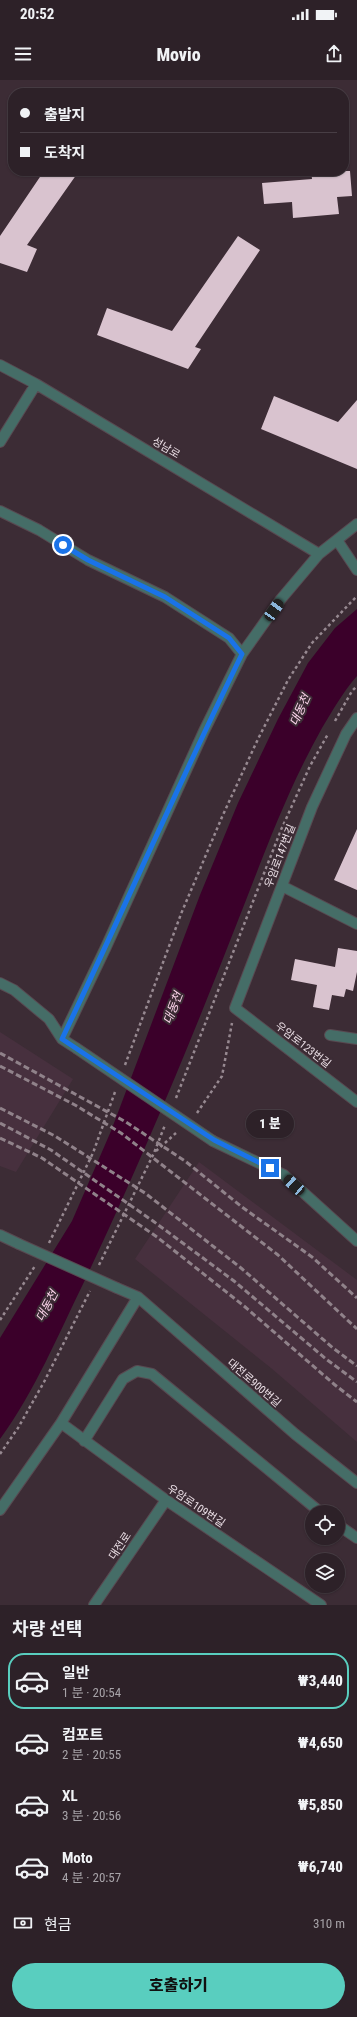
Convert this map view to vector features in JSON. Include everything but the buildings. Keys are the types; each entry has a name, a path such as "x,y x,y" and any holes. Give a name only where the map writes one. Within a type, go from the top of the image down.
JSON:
{"street":[{"name":"성남로","path":"0,365 36,384 319,554"},
{"path":"0,442 36,384"},
{"path":"0,511 39,530 88,560 165,597 229,638 242,654"},
{"path":"62,1039 106,947 204,731 242,654 281,599 319,554 357,524"},
{"path":"337,540 357,570"},
{"name":"우암로147번길","path":"235,1008 312,807 346,734 357,718"},
{"path":"282,886 357,924"},
{"path":"0,983 14,990 49,1019 62,1039 214,1140 284,1175 357,1241"},
{"name":"우암로123번길","path":"235,1008 357,1102"},
{"path":"330,1035 357,1039"},
{"name":"대전로900번길","path":"0,1235 138,1297 295,1434 357,1483"},
{"path":"0,1510 61,1423 138,1297"},
{"path":"84,1440 123,1379 137,1371 152,1374 311,1505"},
{"name":"우암로109번길","path":"61,1423 166,1500 321,1605"},
{"name":"대전로","path":"94,1605 166,1500"},
{"path":"345,1530 357,1538"}],"path":[{"path":"122,1071 181,914 222,817 258,739 288,680 312,642 357,596"},
{"path":"333,725 352,691 357,686"},
{"path":"174,1102 281,830 310,766 329,732"},
{"path":"195,1116 222,1076 235,1008"},
{"path":"48,1245 93,1154 117,1086"},
{"path":"99,1267 154,1153 166,1124"},
{"path":"154,1153 177,1132"},
{"path":"0,1320 36,1264"},
{"path":"0,1454 18,1428 44,1382 91,1287"}],"shaded area":[{"path":"0,1032 73,1079 16,1172 0,1166"},
{"path":"199,1162 357,1280 357,1442 271,1368 135,1259"}],"water":[{"name":"대동천","path":"357,609 357,676 343,695 309,751 266,849 183,1059 125,1193 84,1282 35,1382 13,1421 0,1439 0,1338 72,1221 111,1131 200,895 238,803 278,719 308,663 335,628"}],"railway":[{"path":"0,1053 126,1122 185,1161 242,1207 312,1257 357,1298"},
{"path":"0,1066 75,1105 121,1133 278,1255 357,1329"},
{"path":"0,1108 55,1136 145,1193 241,1268 333,1348 357,1366"},
{"path":"0,1123 51,1150 153,1221 234,1281 326,1359 357,1382"},
{"path":"0,1138 42,1158 157,1237 244,1306 335,1385 357,1402"}],"route":[{"path":"63,545 88,560 165,597 229,638 242,654 204,731 106,947 62,1039 214,1140 270,1168"}]}
